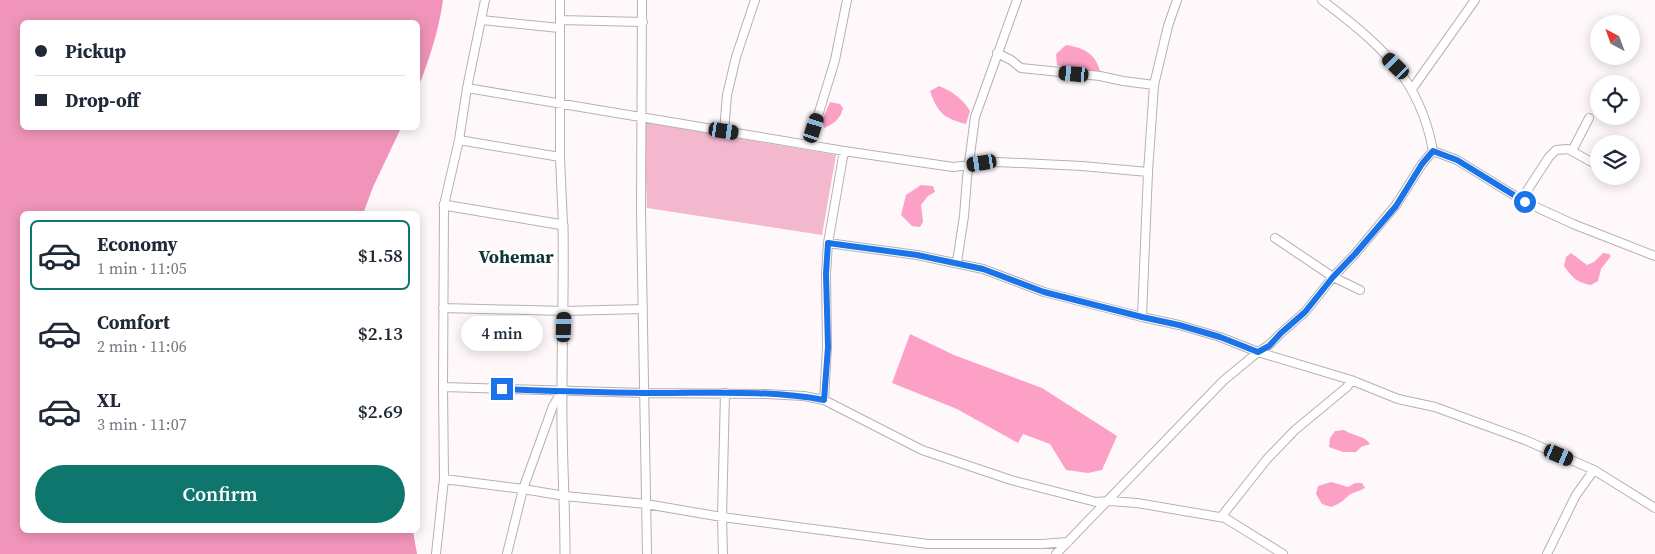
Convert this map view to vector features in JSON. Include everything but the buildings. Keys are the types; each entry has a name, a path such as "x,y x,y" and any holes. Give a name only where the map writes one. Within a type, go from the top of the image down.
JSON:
{"street":[{"path":"436,554 444,479 444,205 459,140 467,88 485,0"},
{"path":"560,0 560,157 564,311 562,391 565,554"},
{"path":"642,0 641,118 647,554"},
{"path":"724,131 727,95 755,0"},
{"path":"809,145 836,60 847,0"},
{"path":"957,262 975,117 1017,0"},
{"path":"1142,317 1154,85 1168,26 1177,0"},
{"path":"1412,89 1475,0"},
{"path":"1327,2 1363,33 1396,66 1421,106 1433,151"},
{"path":"482,20 560,24 643,22"},
{"path":"998,53 1021,68 1100,76 1154,85"},
{"path":"467,88 844,151 953,167 998,162 1148,172"},
{"path":"1572,151 1589,118"},
{"path":"459,140 560,157"},
{"path":"1521,200 1549,157 1556,150 1561,148 1572,151 1590,162"},
{"path":"824,400 828,347 826,274 828,243 844,151"},
{"path":"1433,151 1457,160 1521,200 1573,224 1655,256"},
{"path":"1056,554 1223,381 1258,352 1269,346 1305,312 1333,277 1396,206 1416,172 1433,151"},
{"path":"444,205 563,225"},
{"path":"1275,238 1333,277 1360,290"},
{"path":"828,243 957,262 983,269 1044,292 1220,337 1258,352 1351,380 1398,399 1435,408 1525,440 1594,470 1655,508"},
{"path":"443,308 564,311 644,309"},
{"path":"1221,517 1267,459 1295,430 1347,387 1351,380"},
{"path":"443,387 804,396 824,400 922,450 1011,480 1096,502 1137,503 1221,517 1283,554"},
{"path":"507,554 522,489 553,406 562,391"},
{"path":"723,554 725,393"},
{"path":"1546,554 1576,495 1594,470"},
{"path":"444,479 565,496 646,504 722,517 928,544 1042,544 1068,542"}],"shaded area":[{"path":"0,0 443,0 433,45 420,83 420,20 20,20 20,130 400,130 373,187 364,211 20,211 20,533 413,533 417,554 0,554"},
{"path":"1066,45 1088,52 1095,60 1100,71 1070,70 1057,65 1056,54"},
{"path":"939,86 957,96 970,111 966,124 947,117 939,110 930,91"},
{"path":"830,102 840,104 843,108 836,121 824,128 822,120"},
{"path":"644,122 836,155 822,235 647,208"},
{"path":"921,185 933,186 935,192 928,196 921,205 923,222 920,227 912,226 901,215 906,195"},
{"path":"1571,253 1587,265 1594,262 1603,253 1611,256 1601,269 1598,281 1591,285 1575,279 1564,266 1566,257"},
{"path":"910,334 954,355 1042,388 1117,436 1102,470 1088,473 1066,470 1050,444 1023,434 1018,443 957,409 892,383"},
{"path":"1344,430 1365,439 1370,444 1361,447 1356,452 1343,452 1329,447 1330,438 1335,431"},
{"path":"1331,482 1348,487 1355,483 1362,483 1365,488 1349,495 1331,507 1322,504 1316,494 1318,486"}],"district":[{"name":"Vohemar","path":"516,256"}],"route":[{"path":"502,389 766,394 804,396 824,400 828,347 826,274 828,243 957,262 983,269 1044,292 1179,325 1220,337 1258,352 1269,346 1305,312 1333,277 1396,206 1422,164 1433,151 1457,160 1525,202"}]}
